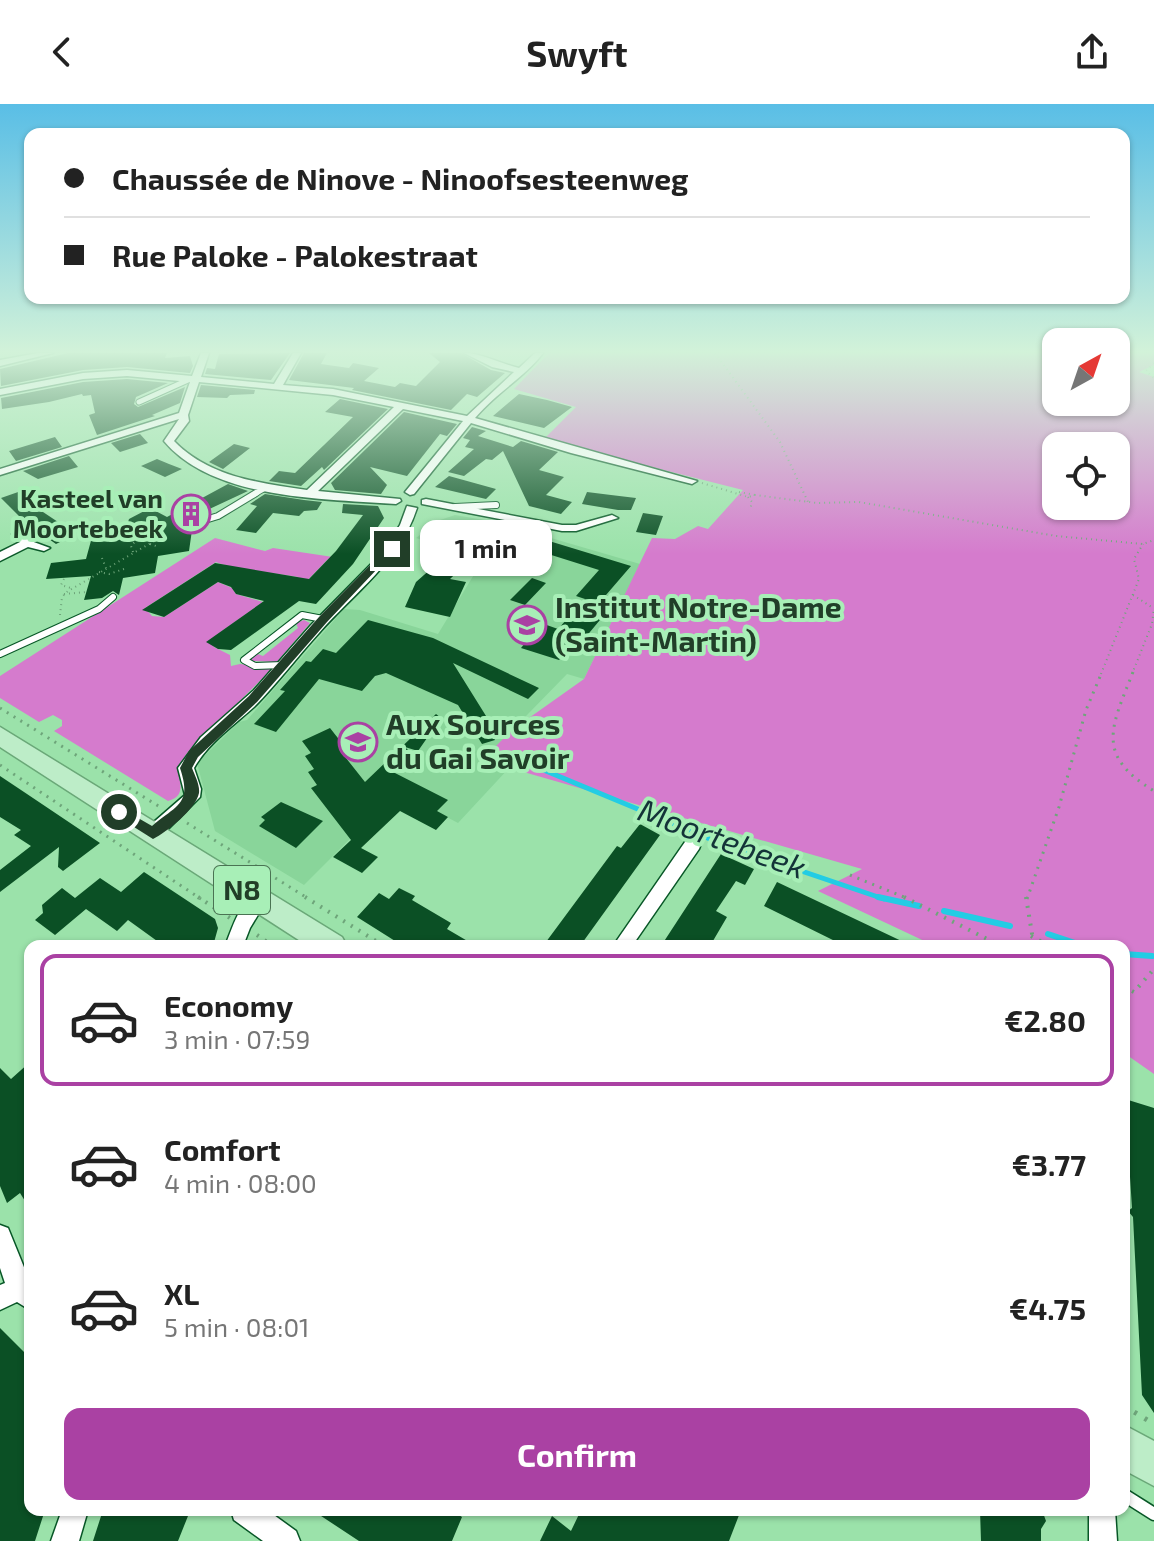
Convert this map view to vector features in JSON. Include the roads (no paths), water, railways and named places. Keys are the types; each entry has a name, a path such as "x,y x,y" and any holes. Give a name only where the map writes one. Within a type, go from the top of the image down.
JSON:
{"main road":[{"name":"N8","path":"0,736 164,824 258,900 322,940"},
{"path":"1130,1450 1154,1465"}],"street":[{"path":"0,472 167,420"},
{"path":"184,420 169,441 177,454 221,475 265,488 396,501 402,507 411,508 426,502 562,528 612,518"},
{"path":"310,493 385,420"},
{"path":"410,492 431,462 470,420"},
{"path":"474,420 575,451 692,481"},
{"path":"396,501 400,495 410,492 424,494 426,502"},
{"path":"164,824 192,797 193,789 186,768 193,755 253,699 323,619 392,549 406,526 411,508"},
{"path":"0,557 23,538 44,548"},
{"path":"626,940 693,844"},
{"path":"236,940 258,900"},
{"path":"0,1236 12,1293"},
{"path":"65,1541 73,1516"},
{"path":"252,1516 286,1541"},
{"path":"1102,1516 1103,1541"}],"lane":[{"path":"192,524 209,523 265,488"},
{"path":"455,507 496,505"},
{"path":"0,654 99,609 113,597"},
{"path":"283,665 255,666 244,660 302,615 323,619"},
{"path":"1130,1499 1154,1514"}],"waterway":[{"name":"Moortebeek","path":"529,764 722,844 878,897"},
{"name":"Moortebeek","path":"878,897 919,906"},
{"name":"Moortebeek","path":"878,897 884,899"},
{"name":"Moortebeek","path":"944,911 1010,926"},
{"path":"1048,934 1066,940"},
{"path":"1130,954 1152,956"}],"place":[{"name":"Kasteel van Moortebeek","path":"191,514"},
{"name":"Institut Notre-Dame (Saint-Martin)","path":"527,625"},
{"name":"Aux Sources du Gai Savoir","path":"358,742"}]}
